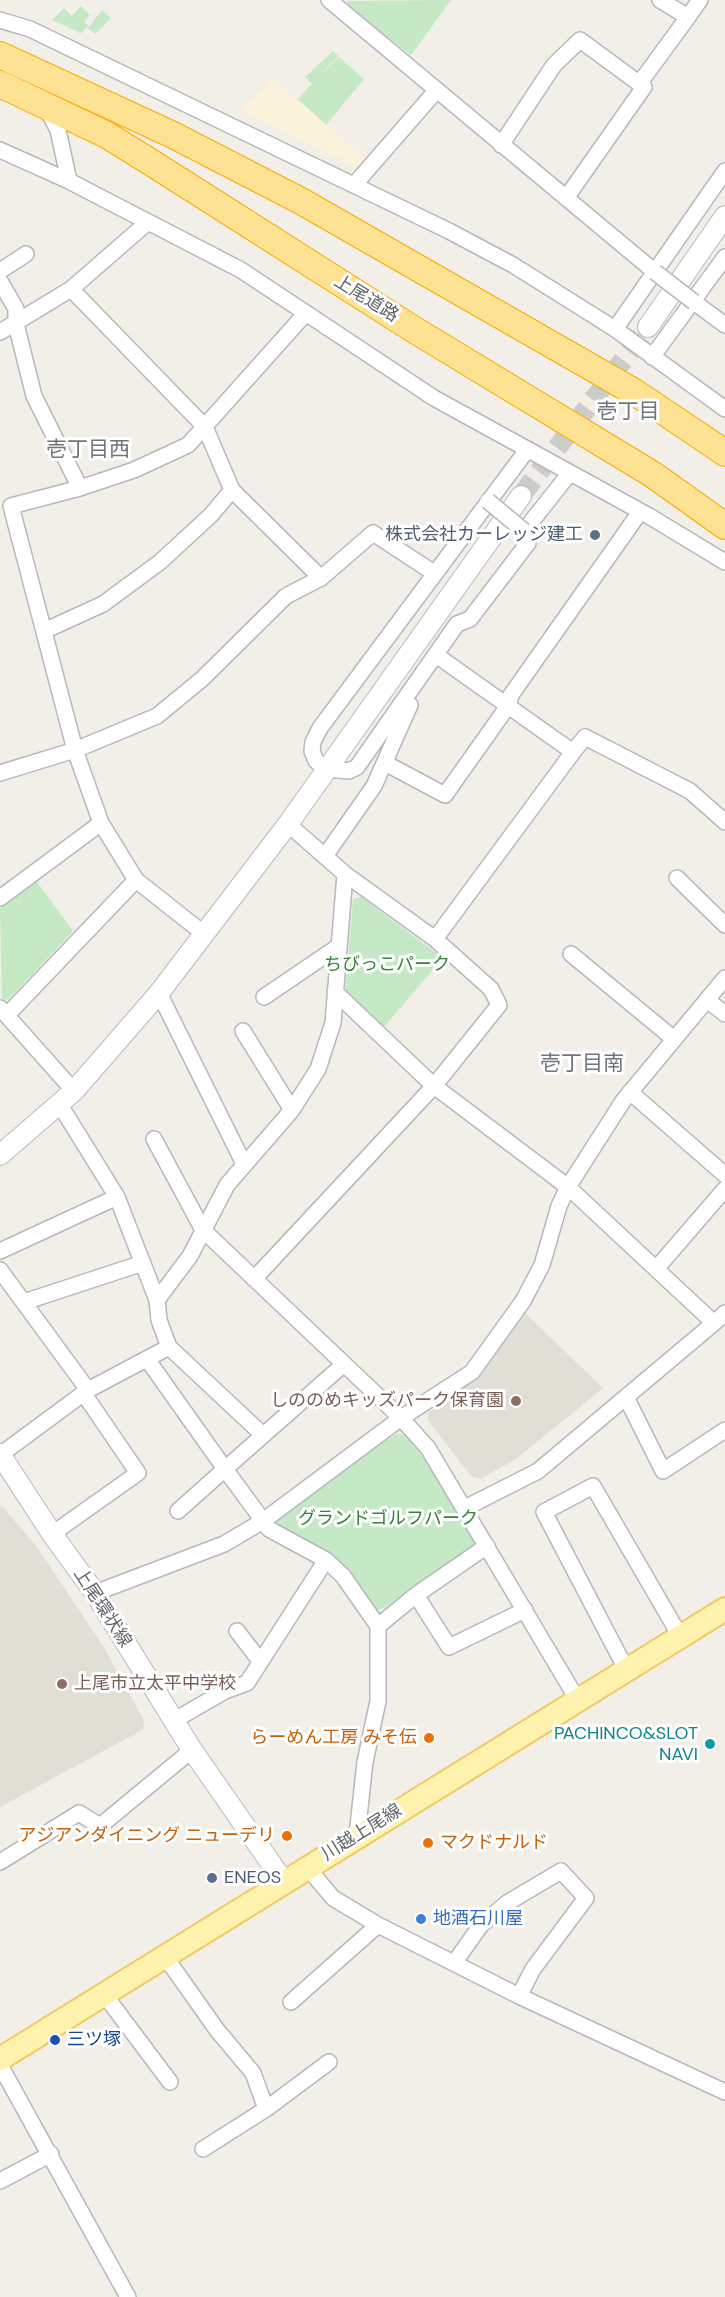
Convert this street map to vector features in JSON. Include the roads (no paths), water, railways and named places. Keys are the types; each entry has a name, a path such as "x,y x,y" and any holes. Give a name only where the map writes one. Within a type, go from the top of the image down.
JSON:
{"highway":[{"path":"0,55 173,135 301,201 636,393 725,453"},
{"name":"上尾道路","path":"0,84 106,135 152,163 413,329 651,474 725,526"}],"main road":[{"name":"川越上尾線","path":"0,2060 164,1955 725,1609"}],"street":[{"path":"660,0 688,17"},
{"path":"639,84 700,0"},
{"path":"334,2 501,145 655,272 725,325"},
{"path":"0,20 30,29 513,265 615,329 725,409"},
{"path":"501,145 554,65 580,40 644,87 566,198"},
{"path":"354,186 436,91"},
{"path":"45,104 58,130 69,181"},
{"path":"2,155 69,181 241,270 434,398 640,512 725,562"},
{"path":"615,329 725,171"},
{"path":"648,327 725,216"},
{"path":"0,332 71,289 148,222"},
{"path":"0,271 26,254"},
{"path":"652,357 725,257"},
{"path":"0,281 16,309 16,324 34,396 80,488"},
{"path":"71,289 205,427 232,490 321,578"},
{"path":"203,933 136,880 100,823 75,750 44,631 6,507 80,488 134,470 188,445 306,313"},
{"path":"488,501 524,531 528,543 470,619 457,624 357,767 349,771 326,769 316,760 312,750 320,728 373,660 434,573 488,501 527,450"},
{"path":"524,531 569,474"},
{"path":"44,631 103,604 160,562 211,515 232,490"},
{"path":"0,1155 67,1098 159,993 288,824 520,496"},
{"path":"385,763 445,795 508,706 511,695 640,512"},
{"path":"0,774 75,750 157,716 202,679 286,596 321,578 373,533 434,573"},
{"path":"436,655 573,752"},
{"path":"325,856 375,786 423,675"},
{"path":"435,939 585,737 690,791 725,822"},
{"path":"0,898 100,823"},
{"path":"254,1279 434,1086 499,1005 491,989 435,939 345,874 288,824"},
{"path":"157,1300 190,1256 227,1185 292,1110 318,1070 329,1042 345,874"},
{"path":"677,878 725,925"},
{"path":"136,880 3,1012 67,1098 117,1197 157,1300 159,1320 170,1347 263,1435"},
{"path":"264,997 339,946"},
{"path":"571,954 674,1039"},
{"path":"95,1593 224,1544 263,1521 401,1418 472,1372 523,1301 542,1265 559,1206 568,1187 630,1092 725,978"},
{"path":"335,992 434,1086 568,1187 656,1269 719,1318 538,1471 465,1508"},
{"path":"159,993 244,1164"},
{"path":"707,1000 725,1014"},
{"path":"243,1031 292,1110"},
{"path":"630,1092 725,1175"},
{"path":"154,1139 203,1230 401,1418 428,1448 577,1700"},
{"path":"656,1269 725,1189"},
{"path":"0,1251 117,1197"},
{"path":"24,1302 143,1263"},
{"path":"0,1270 86,1391 138,1473 52,1534"},
{"path":"0,1454 86,1391 170,1347"},
{"path":"147,1359 269,1529 326,1560 343,1576 378,1626 378,1701 365,1761 357,1835"},
{"path":"178,1510 344,1364"},
{"path":"626,1397 663,1471 725,1430"},
{"name":"上尾環状線","path":"0,1454 52,1534 95,1593 192,1750 284,1882"},
{"path":"626,1669 544,1512 593,1486 680,1636"},
{"path":"378,1626 417,1595 487,1546"},
{"path":"173,1721 225,1691 247,1683 326,1560"},
{"path":"417,1595 449,1647 525,1610"},
{"path":"237,1631 260,1661"},
{"path":"0,1862 79,1813 100,1827 192,1750"},
{"path":"307,1867 333,1898 378,1925 519,1996 725,2092"},
{"path":"454,1964 481,1925 507,1904 561,1871 586,1898 533,1969 519,1996"},
{"path":"291,2002 378,1925"},
{"path":"164,1955 217,2031 253,2073 266,2109"},
{"path":"104,1994 170,2082"},
{"path":"203,2149 266,2109 328,2062"},
{"path":"0,2065 128,2297"},
{"path":"0,2181 51,2154"}],"tunnel":[{"path":"521,496 648,327"}],"place":[{"name":"株式会社カーレッジ建工","path":"595,535"},
{"name":"しののめキッズパーク保育園","path":"516,1401"},
{"name":"上尾市立太平中学校","path":"62,1684"},
{"name":"らーめん工房 みそ伝","path":"429,1738"},
{"name":"PACHINCO&SLOT NAVI","path":"710,1744"},
{"name":"アジアンダイニング ニューデリ","path":"287,1836"},
{"name":"マクドナルド","path":"428,1843"},
{"name":"ENEOS","path":"212,1878"},
{"name":"地酒石川屋","path":"421,1919"},
{"name":"三ツ塚","path":"55,2040"}],"district":[{"name":"壱丁目","path":"628,412"},
{"name":"壱丁目西","path":"88,450"},
{"name":"壱丁目南","path":"582,1064"}],"park label":[{"name":"ちびっこパーク","path":"387,965"},
{"name":"グランドゴルフパーク","path":"388,1519"}]}
